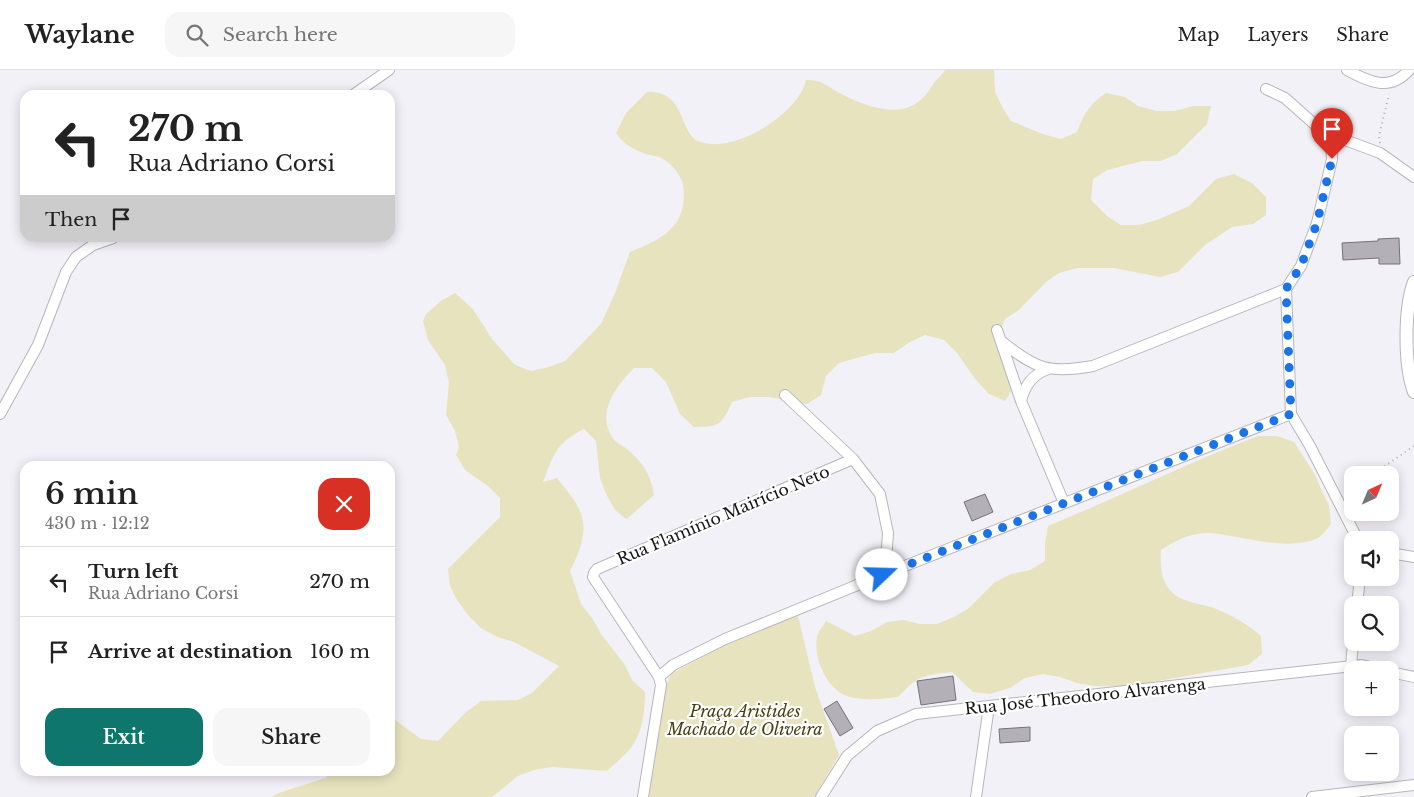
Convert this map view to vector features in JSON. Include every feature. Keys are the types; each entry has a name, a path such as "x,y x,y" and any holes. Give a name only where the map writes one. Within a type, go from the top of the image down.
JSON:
{"street":[{"path":"361,90 388,70"},
{"path":"1347,70 1363,78 1392,83 1400,79 1409,70"},
{"path":"1266,89 1285,98 1331,139 1345,140 1380,153 1414,177"},
{"path":"1001,341 1033,363 1048,369 1072,370 1093,366 1120,356 1286,289 1301,266 1317,223 1332,159 1331,139"},
{"path":"0,414 38,345 66,272 76,258 93,245 102,242"},
{"path":"1414,282 1409,296 1407,333 1410,380 1414,392"},
{"path":"1286,289 1291,414 1310,446 1353,531"},
{"path":"997,330 1021,401 1064,503"},
{"path":"1407,333 1414,356"},
{"path":"1021,401 1028,383 1035,376 1048,369"},
{"path":"785,396 853,459 880,494 888,533 886,561 882,575"},
{"path":"643,797 661,685 658,676 673,665 725,639 882,575 1291,414"},
{"name":"Rua Flamínio Mairício Neto","path":"658,676 593,577 596,569 853,459"},
{"path":"1399,554 1414,557"},
{"name":"Rua José Theodoro Alvarenga","path":"821,797 847,756 877,731 916,714 1344,667"},
{"path":"1399,674 1414,677"},
{"path":"976,797 989,706"},
{"path":"1312,797 1380,794 1414,785"}],"path":[{"path":"1380,153 1379,136 1392,83"},
{"path":"1385,466 1414,446"}],"green space":[{"path":"945,70 994,70 995,91 1011,121 1061,139 1077,132 1088,110 1095,101 1106,93 1125,97 1138,106 1157,111 1175,111 1193,106 1211,106 1207,124 1177,154 1161,161 1143,161 1107,170 1093,179 1091,200 1107,216 1121,225 1139,225 1157,220 1189,206 1216,179 1234,174 1252,183 1266,197 1266,215 1253,224 1232,227 1205,245 1178,272 1160,277 1114,268 1078,268 1059,273 1046,282 1019,310 1005,319 998,335 1014,387 1005,401 989,394 976,380 957,353 944,340 925,335 894,353 875,353 839,363 826,376 821,395 807,404 769,397 750,397 732,402 722,420 709,426 694,427 680,414 666,382 652,368 634,368 615,391 607,409 606,418 613,439 627,449 642,464 648,475 654,495 626,519 615,510 600,478 596,441 584,429 567,439 557,450 543,482 557,478 571,496 582,515 582,539 570,571 581,604 625,665 632,680 645,692 641,727 630,749 607,771 552,767 534,770 518,776 492,797 272,797 327,776 395,776 395,720 421,739 438,741 465,713 481,701 518,700 532,693 559,666 514,642 497,637 481,628 468,615 450,586 448,569 500,517 500,498 488,486 465,470 456,455 459,447 455,431 446,415 449,383 445,365 428,340 423,321 426,314 441,301 455,293 473,309 492,339 515,365 531,371 565,361 601,324 630,252 666,234 681,214 684,201 683,188 680,177 674,169 660,157 635,150 622,141 616,133 626,113 647,92 660,93 669,98 680,112 692,136 698,141 712,144 728,143 762,129 791,106 801,93 806,80 823,83 847,97 867,105 889,109 909,107 927,94"},
{"path":"1258,436 1277,436 1294,442 1314,473 1329,506 1331,524 1325,532 1318,538 1293,544 1204,533 1184,537 1161,550 1163,577 1165,583 1174,594 1184,600 1227,614 1261,636 1262,654 1248,665 1130,686 1094,686 1043,674 1025,678 1010,688 990,694 973,692 952,672 922,677 898,697 872,699 859,699 847,696 833,687 823,672 819,663 816,645 819,631 826,621 855,636 871,631 887,622 904,620 919,624 937,624 954,617 969,608 995,582 1011,574 1030,570 1045,561 1045,543 1048,526 1205,457"},
{"name":"Praça Aristides Machado de Oliveira","path":"798,616 815,687 839,755 814,797 647,797 666,685 671,674 726,644"}],"building":[{"path":"1399,238 1400,264 1379,264 1379,258 1343,260 1342,243"},
{"path":"985,494 993,512 972,521 964,502"},
{"path":"953,676 956,700 921,705 917,681"},
{"path":"837,701 853,728 840,736 824,709"},
{"path":"1030,727 1030,741 1000,743 999,729"}],"route":[{"path":"882,575 1291,414 1286,289 1301,266 1317,223 1323,204 1332,159"}]}
